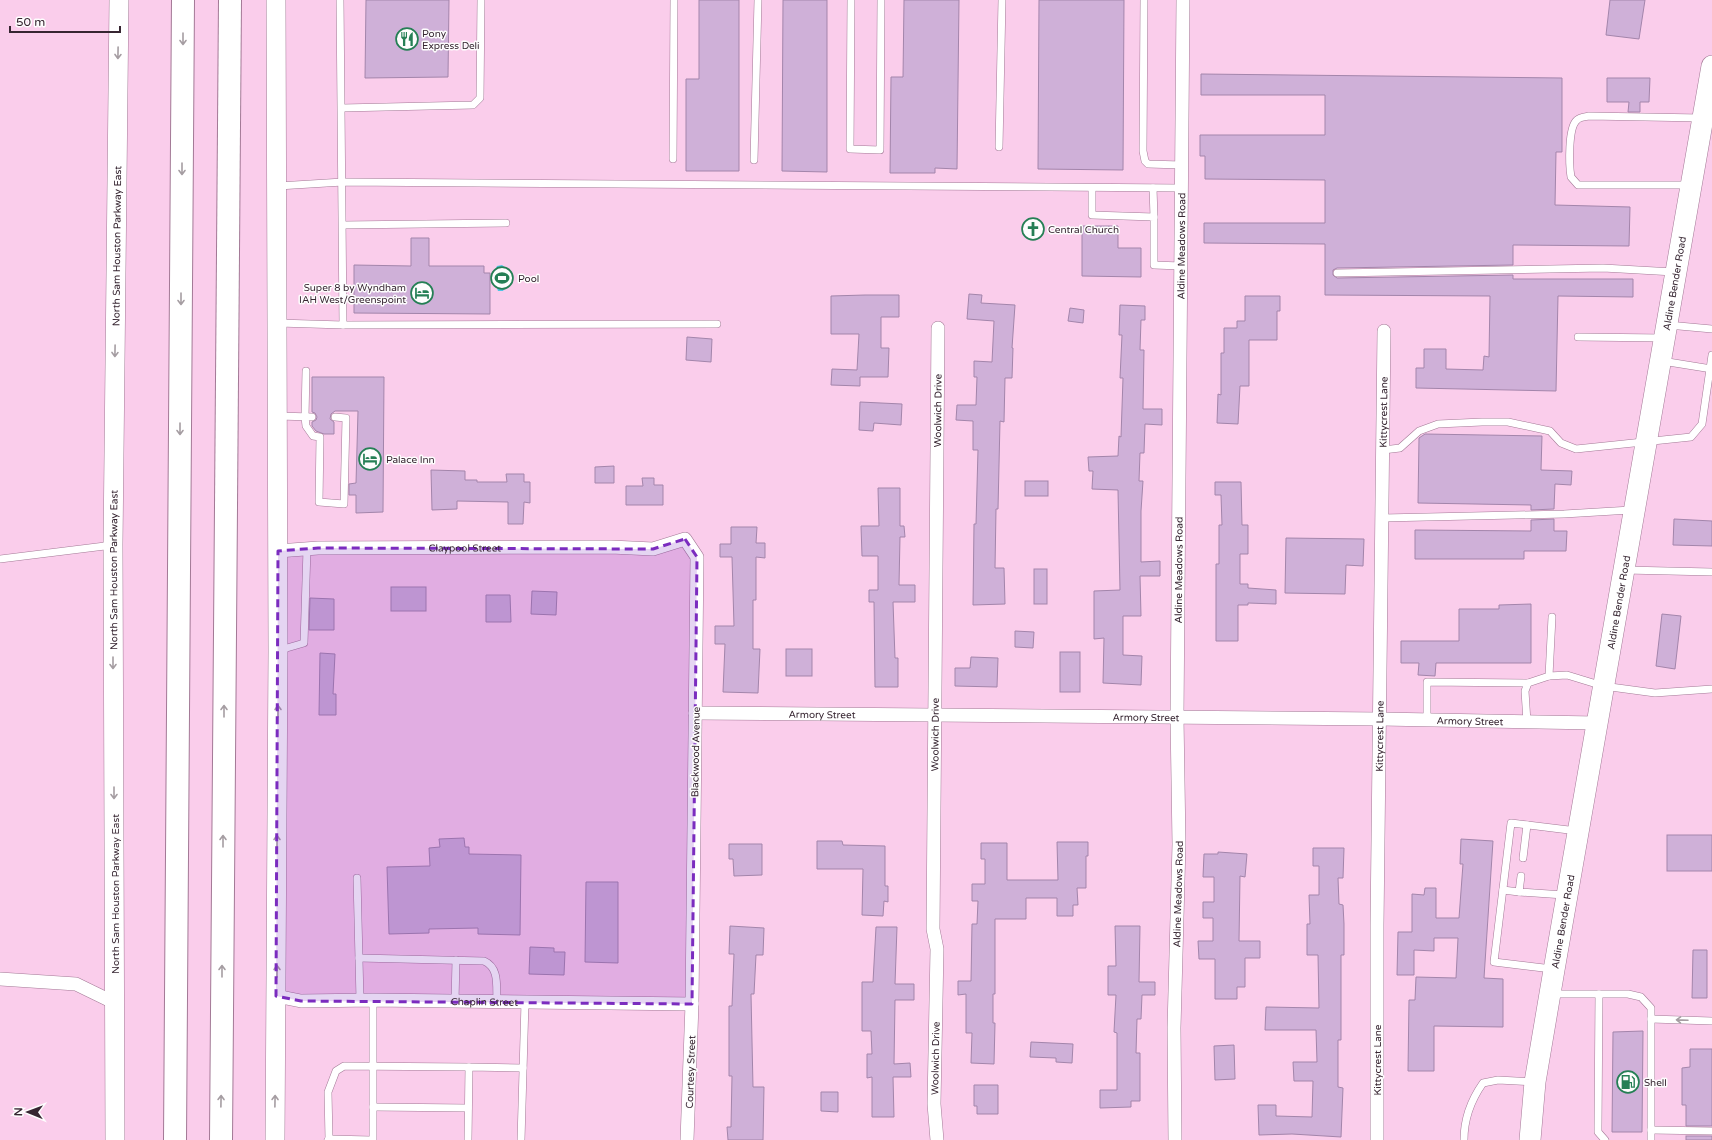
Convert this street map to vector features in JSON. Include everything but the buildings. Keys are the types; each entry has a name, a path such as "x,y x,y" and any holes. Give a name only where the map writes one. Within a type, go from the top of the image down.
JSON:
{"highway":[{"path":"175,1140 183,0"},
{"path":"221,1140 230,0"}],"main road":[{"name":"North Sam Houston Parkway East","path":"115,1140 113,545 119,0"},
{"path":"275,1140 278,651 276,0"},
{"name":"Aldine Bender Road","path":"1530,1140 1535,1082 1566,896 1712,66"}],"street":[{"name":"Aldine Meadows Road","path":"1175,1140 1174,1028 1179,844 1177,717 1183,0"},
{"name":"Woolwich Drive","path":"937,1140 934,1104 936,949 933,929 938,328"},
{"name":"Kittycrest Lane","path":"1377,1140 1377,925 1383,518 1384,331"},
{"name":"Blackwood Avenue","path":"653,549 685,539 697,557 692,1004"},
{"name":"Claypool Street","path":"278,552 307,549 611,547 653,549"},
{"name":"Armory Street","path":"695,713 1380,719 1596,723"},
{"path":"0,979 76,984 115,1004"},
{"name":"Chaplin Street","path":"276,996 301,1001 373,1000 692,1004"},
{"name":"Courtesy Street","path":"687,1140 692,1004"}],"lane":[{"path":"340,0 343,182 343,325"},
{"path":"342,108 473,104 480,98 481,0"},
{"path":"673,159 674,0"},
{"path":"754,160 758,0"},
{"path":"851,0 850,149 880,150 882,0"},
{"path":"999,147 1002,0"},
{"path":"1144,0 1143,151 1145,161 1148,164 1181,165"},
{"path":"1691,185 1578,185 1570,177 1573,124 1578,118 1589,116 1703,118"},
{"path":"277,186 343,182 1181,188"},
{"path":"1092,188 1092,215 1154,216"},
{"path":"1153,188 1154,265 1181,266"},
{"path":"343,225 506,223"},
{"path":"1337,273 1603,268 1676,272"},
{"path":"278,323 343,325 718,324"},
{"path":"1578,337 1712,328"},
{"path":"1383,450 1400,448 1419,431 1438,424 1482,422 1508,422 1550,431 1562,443 1576,449 1646,443 1691,437 1702,424 1712,355"},
{"path":"1660,361 1711,369"},
{"path":"306,371 308,417 306,426 313,436 320,437 319,502 344,504 346,418 334,417"},
{"path":"278,416 308,417"},
{"path":"1383,518 1564,514 1634,510"},
{"path":"0,560 113,545"},
{"path":"278,651 304,643 307,549"},
{"path":"1623,570 1712,572"},
{"path":"1549,676 1552,617"},
{"path":"1427,720 1427,682 1528,683 1549,676 1567,675 1603,686 1655,693 1712,689"},
{"path":"1526,722 1525,691 1528,683"},
{"path":"1554,970 1494,962 1511,823 1577,832"},
{"path":"1523,858 1527,825"},
{"path":"1519,892 1521,876"},
{"path":"357,878 360,1000"},
{"path":"1502,890 1566,896"},
{"path":"359,958 484,961 490,963 496,974 496,1002"},
{"path":"455,1001 456,960"},
{"path":"1550,994 1628,994 1641,997 1651,1008 1651,1140"},
{"path":"1599,994 1598,1132 1605,1140"},
{"path":"373,1000 373,1066 373,1107 372,1140 328,1139 328,1092 336,1071 344,1066 373,1066 469,1067 523,1068"},
{"path":"521,1140 525,1002"},
{"path":"1651,1019 1712,1022"},
{"path":"468,1140 469,1067"},
{"path":"1464,1140 1464,1125 1469,1109 1483,1082 1498,1080 1535,1082"},
{"path":"373,1107 468,1108"},
{"path":"1651,1130 1712,1130"}],"highlighted area":[{"path":"685,539 697,557 692,1004 301,1001 276,996 278,551 318,548 653,549"}],"water":[{"name":"Pool","path":"502,265 506,268 508,277 503,291 498,291 494,273 497,266"}],"place":[{"name":"Pony Express Deli","path":"407,39"},
{"name":"Central Church","path":"1033,229"},
{"name":"Pool","path":"502,278"},
{"name":"Super 8 by Wyndham IAH West/Greenspoint","path":"422,293"},
{"name":"Palace Inn","path":"370,459"},
{"name":"Shell","path":"1628,1082"}]}
